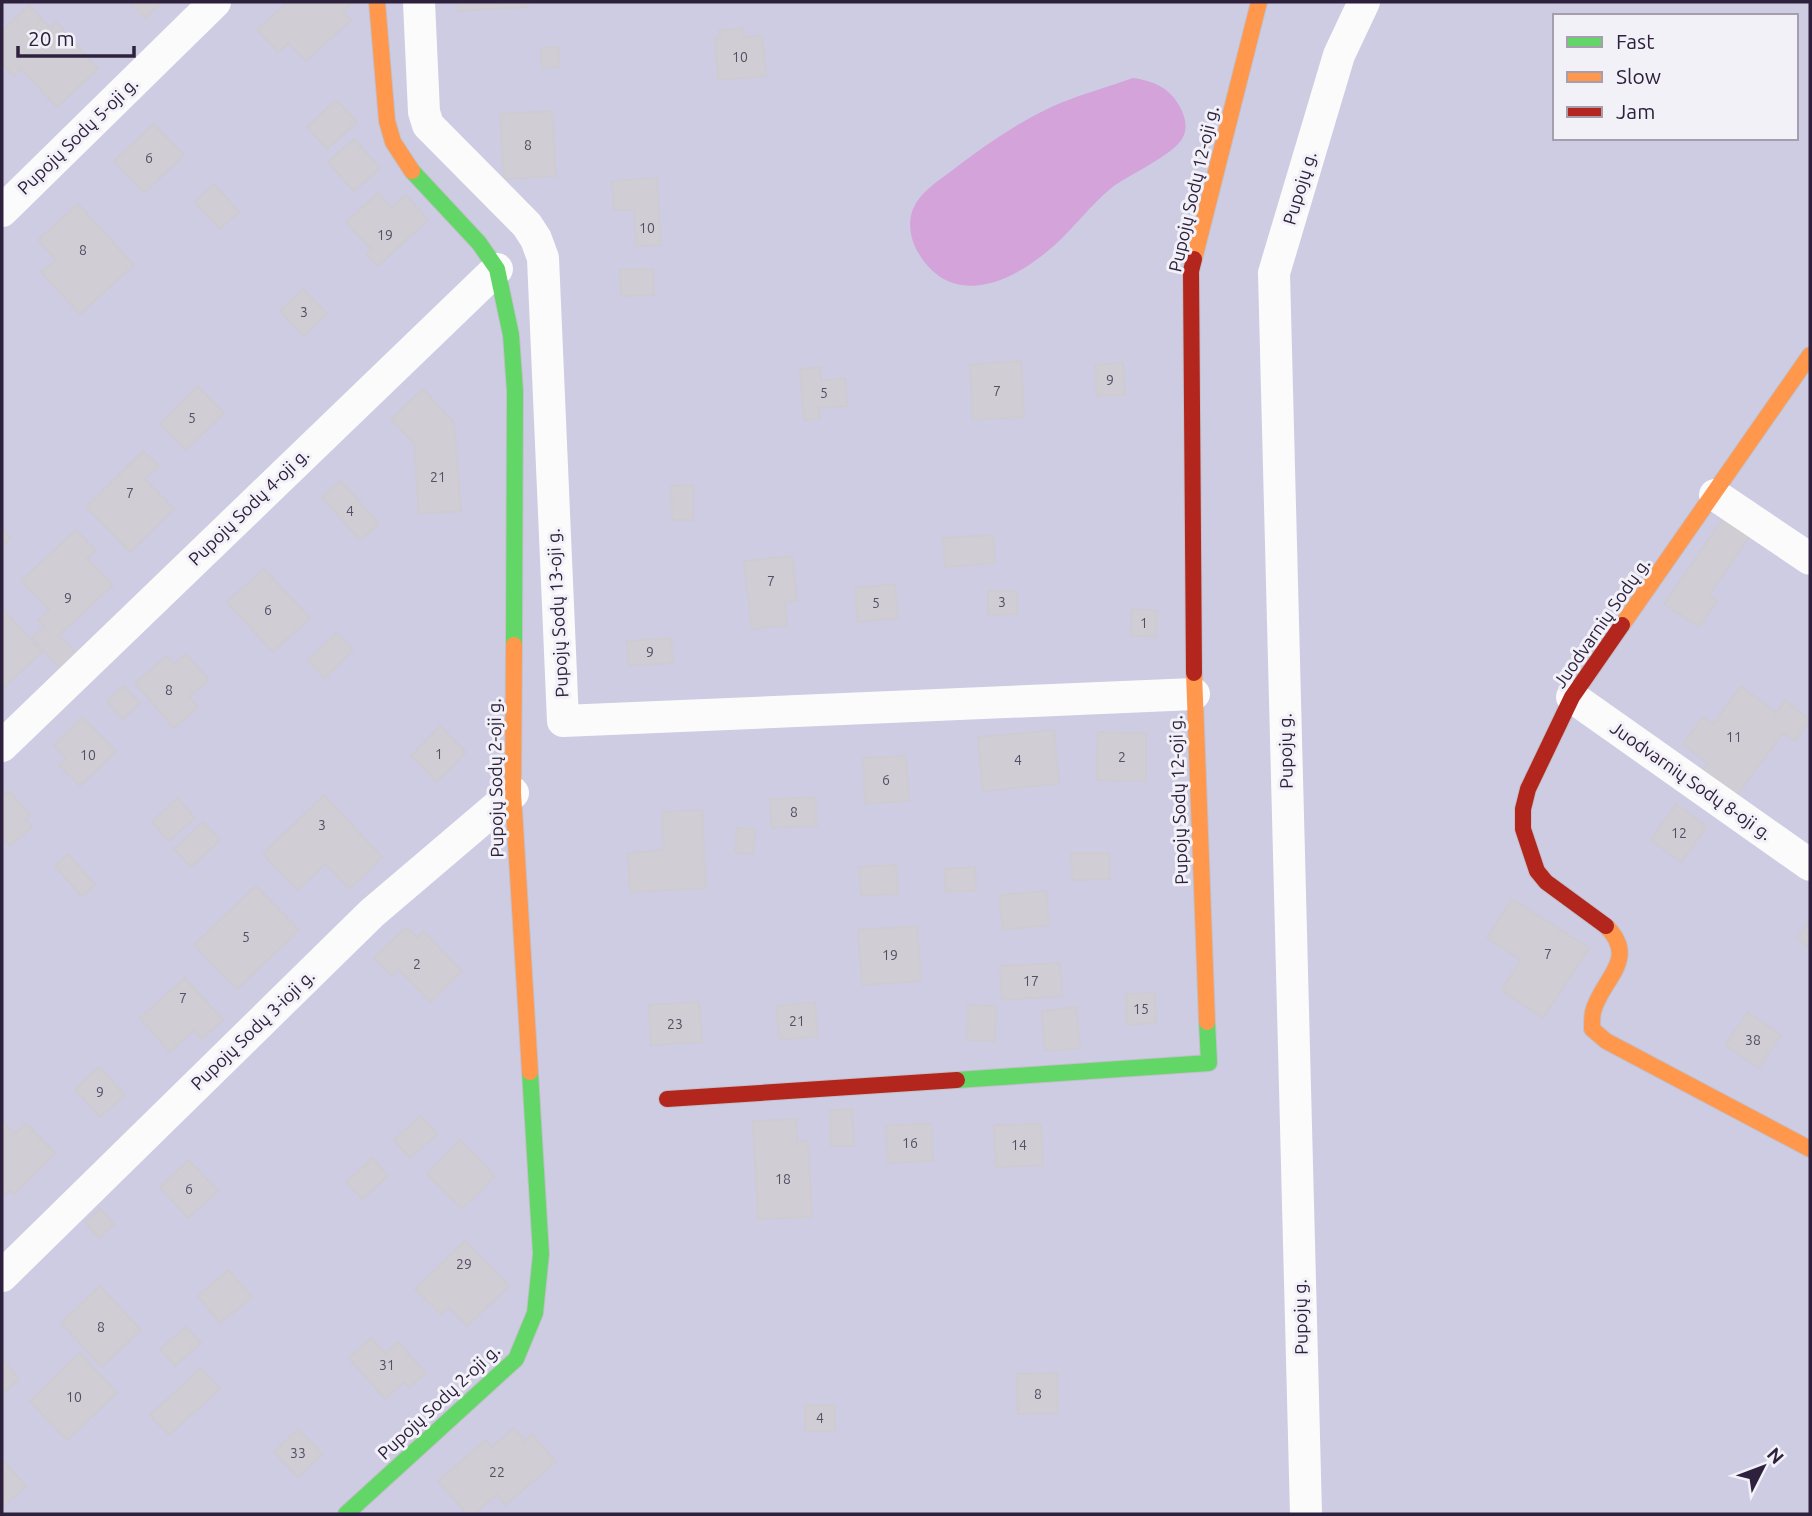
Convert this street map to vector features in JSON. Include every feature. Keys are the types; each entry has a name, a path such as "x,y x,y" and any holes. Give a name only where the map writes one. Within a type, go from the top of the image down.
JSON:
{"street":[{"name":"Pupojų Sodų 5-oji g.","path":"2,211 215,2"},
{"name":"Pupojų Sodų 2-oji g.","path":"346,1514 516,1359 536,1313 541,1254 513,793 516,391 511,335 497,269 479,243 412,171 393,142 387,121 377,2"},
{"name":"Pupojų Sodų 13-oji g.","path":"419,2 424,112 428,125 527,226 536,239 543,258 563,721 1194,694"},
{"name":"Pupojų Sodų 12-oji g.","path":"667,1099 1209,1063 1194,694 1191,271 1259,2"},
{"name":"Pupojų g.","path":"1306,1514 1274,273 1339,55 1364,2"},
{"name":"Pupojų Sodų 4-oji g.","path":"2,746 497,269"},
{"name":"Juodvarnių Sodų g.","path":"1810,355 1572,697 1528,789 1523,809 1523,829 1537,872 1546,882 1600,920 1619,944 1621,958 1593,1012 1592,1029 1606,1041 1810,1149"},
{"path":"1715,495 1810,559"},
{"name":"Juodvarnių Sodų 8-oji g.","path":"1572,697 1810,865"},
{"name":"Pupojų Sodų 3-ioji g.","path":"2,1276 372,913 513,793"}],"shaded area":[{"path":"2,2 1810,2 1810,1514 2,1514"},
{"path":"1133,78 1161,87 1176,100 1186,126 1179,144 1110,189 1043,255 1007,277 988,284 969,286 951,282 934,272 919,254 911,232 913,209 924,192 1029,118 1067,100"}],"building":[{"path":"129,2 162,2 145,18"},
{"path":"288,2 353,2 343,11 351,20 306,61 289,43 278,52 257,30"},
{"path":"458,2 527,2 528,7 458,11"},
{"path":"29,5 50,28 56,22 98,69 57,107 21,69 13,76 2,63 2,31"},
{"path":"743,28 744,37 762,36 766,76 718,80 715,38 720,38 719,30"},
{"path":"559,47 559,67 542,68 541,48"},
{"path":"336,100 357,122 327,149 307,127"},
{"path":"552,111 556,176 504,179 500,114"},
{"path":"154,124 184,155 144,193 114,161"},
{"path":"354,139 380,168 354,191 328,162"},
{"path":"657,178 661,245 636,246 634,210 614,210 612,181"},
{"path":"214,184 239,212 220,229 195,202"},
{"path":"378,193 392,208 406,195 428,220 378,266 366,254 371,249 346,222"},
{"path":"78,204 134,265 80,314 41,272 56,260 38,240"},
{"path":"620,269 653,269 654,295 621,296"},
{"path":"303,289 327,313 304,336 280,311"},
{"path":"1021,361 1024,417 973,420 970,365"},
{"path":"1123,363 1125,395 1097,396 1095,365"},
{"path":"820,367 821,381 845,378 847,406 819,408 820,419 804,420 800,369"},
{"path":"198,386 224,413 186,450 160,424"},
{"path":"423,389 454,423 461,511 419,514 414,443 391,419"},
{"path":"143,451 159,466 145,479 174,509 130,552 86,507"},
{"path":"341,481 379,524 360,540 322,497"},
{"path":"693,485 693,520 672,520 671,486"},
{"path":"1723,519 1749,537 1709,595 1717,601 1699,627 1664,604"},
{"path":"2,529 11,538 2,547"},
{"path":"76,530 96,551 87,558 113,585 59,635 77,654 61,669 32,638 44,627 38,620 49,610 21,581"},
{"path":"993,535 995,563 945,567 943,538"},
{"path":"792,556 797,601 785,602 787,625 752,629 744,561"},
{"path":"264,569 310,618 273,652 227,602"},
{"path":"895,584 898,618 858,622 855,588"},
{"path":"988,591 1017,591 1017,614 988,615"},
{"path":"2,608 42,652 2,689"},
{"path":"1132,609 1157,611 1156,637 1131,635"},
{"path":"336,633 353,650 325,678 308,661"},
{"path":"671,638 673,663 629,666 627,641"},
{"path":"186,654 209,680 189,697 198,707 174,728 135,683 167,656 174,664"},
{"path":"123,686 140,703 123,719 107,702"},
{"path":"1741,686 1776,713 1785,700 1810,720 1795,741 1783,733 1737,795 1703,770 1708,763 1683,744 1703,717 1713,724"},
{"path":"82,717 116,751 80,786 59,765 66,758 54,745"},
{"path":"440,726 466,752 437,782 411,756"},
{"path":"1054,730 1059,784 983,791 978,737"},
{"path":"1098,732 1146,733 1146,781 1097,780"},
{"path":"906,756 909,801 865,804 863,758"},
{"path":"9,791 30,815 25,819 32,827 10,846 2,836 2,797"},
{"path":"324,795 382,857 350,889 325,864 298,890 263,854"},
{"path":"815,797 817,826 772,828 770,799"},
{"path":"177,798 195,818 169,841 152,822"},
{"path":"1676,804 1707,826 1681,862 1651,840"},
{"path":"702,810 706,888 630,892 628,853 664,850 662,812"},
{"path":"203,822 220,840 191,867 174,849"},
{"path":"737,828 755,829 753,854 735,852"},
{"path":"1071,853 1109,853 1110,879 1072,880"},
{"path":"68,854 95,885 82,897 55,866"},
{"path":"896,865 898,894 861,895 859,867"},
{"path":"975,867 976,891 946,892 944,869"},
{"path":"256,886 299,930 237,989 194,945"},
{"path":"1046,891 1049,925 1003,930 999,895"},
{"path":"1512,899 1589,948 1543,1018 1501,990 1521,960 1487,938"},
{"path":"1810,921 1810,948 1797,938"},
{"path":"917,926 921,981 862,985 858,930"},
{"path":"406,927 417,938 423,931 462,971 431,1002 398,969 391,976 374,958"},
{"path":"1060,963 1062,996 1002,1000 1000,966"},
{"path":"185,978 223,1020 202,1039 194,1030 170,1052 140,1018"},
{"path":"1155,993 1156,1023 1127,1025 1126,994"},
{"path":"699,1002 702,1042 651,1045 649,1005"},
{"path":"815,1002 818,1036 780,1040 776,1006"},
{"path":"968,1005 996,1006 995,1041 967,1040"},
{"path":"1076,1007 1080,1048 1045,1051 1042,1011"},
{"path":"1748,1012 1781,1035 1759,1068 1725,1045"},
{"path":"99,1067 125,1095 100,1117 75,1089"},
{"path":"852,1109 854,1146 831,1146 830,1110"},
{"path":"420,1116 437,1134 410,1158 394,1140"},
{"path":"796,1119 797,1142 808,1141 812,1217 758,1219 753,1121"},
{"path":"2,1121 15,1134 26,1123 55,1153 14,1194 10,1190 2,1197"},
{"path":"931,1124 933,1161 888,1163 886,1125"},
{"path":"1041,1124 1043,1165 996,1167 994,1125"},
{"path":"460,1140 495,1176 462,1209 427,1174"},
{"path":"373,1158 388,1176 362,1199 346,1182"},
{"path":"189,1160 218,1191 188,1218 160,1187"},
{"path":"100,1209 114,1224 99,1238 85,1222"},
{"path":"465,1241 509,1286 467,1326 449,1307 441,1315 415,1289"},
{"path":"229,1270 252,1297 220,1323 198,1296"},
{"path":"100,1286 141,1330 102,1367 61,1323"},
{"path":"186,1327 201,1343 175,1366 160,1349"},
{"path":"371,1338 385,1353 398,1342 426,1373 409,1388 404,1382 385,1399 349,1358"},
{"path":"80,1353 117,1393 67,1440 30,1401"},
{"path":"2,1359 19,1379 2,1395"},
{"path":"201,1368 220,1389 169,1435 150,1415"},
{"path":"1057,1373 1058,1413 1018,1414 1017,1374"},
{"path":"805,1405 835,1405 835,1431 805,1431"},
{"path":"514,1428 525,1441 532,1434 556,1462 505,1505 497,1495 474,1514 467,1514 438,1481 486,1440 492,1447"},
{"path":"298,1429 323,1454 298,1477 274,1452"},
{"path":"2,1459 26,1486 2,1508"}],"traffic: fast":[{"path":"412,171 479,243 497,269 511,335 515,391 514,645"},
{"path":"957,1080 1209,1063 1207,1022"},
{"path":"346,1514 516,1359 535,1313 541,1254 530,1072"}],"traffic: slow":[{"path":"377,2 387,121 393,142 412,171"},
{"path":"1194,259 1259,2"},
{"path":"1622,625 1810,355"},
{"path":"514,645 513,793 530,1072"},
{"path":"1194,673 1207,1022"},
{"path":"1606,926 1616,938 1619,959 1597,1000 1592,1029 1606,1041 1810,1149"}],"traffic: jam":[{"path":"1194,259 1191,271 1194,673"},
{"path":"1606,926 1546,882 1537,871 1523,829 1523,809 1528,789 1572,697 1622,625"},
{"path":"667,1099 957,1080"}]}
